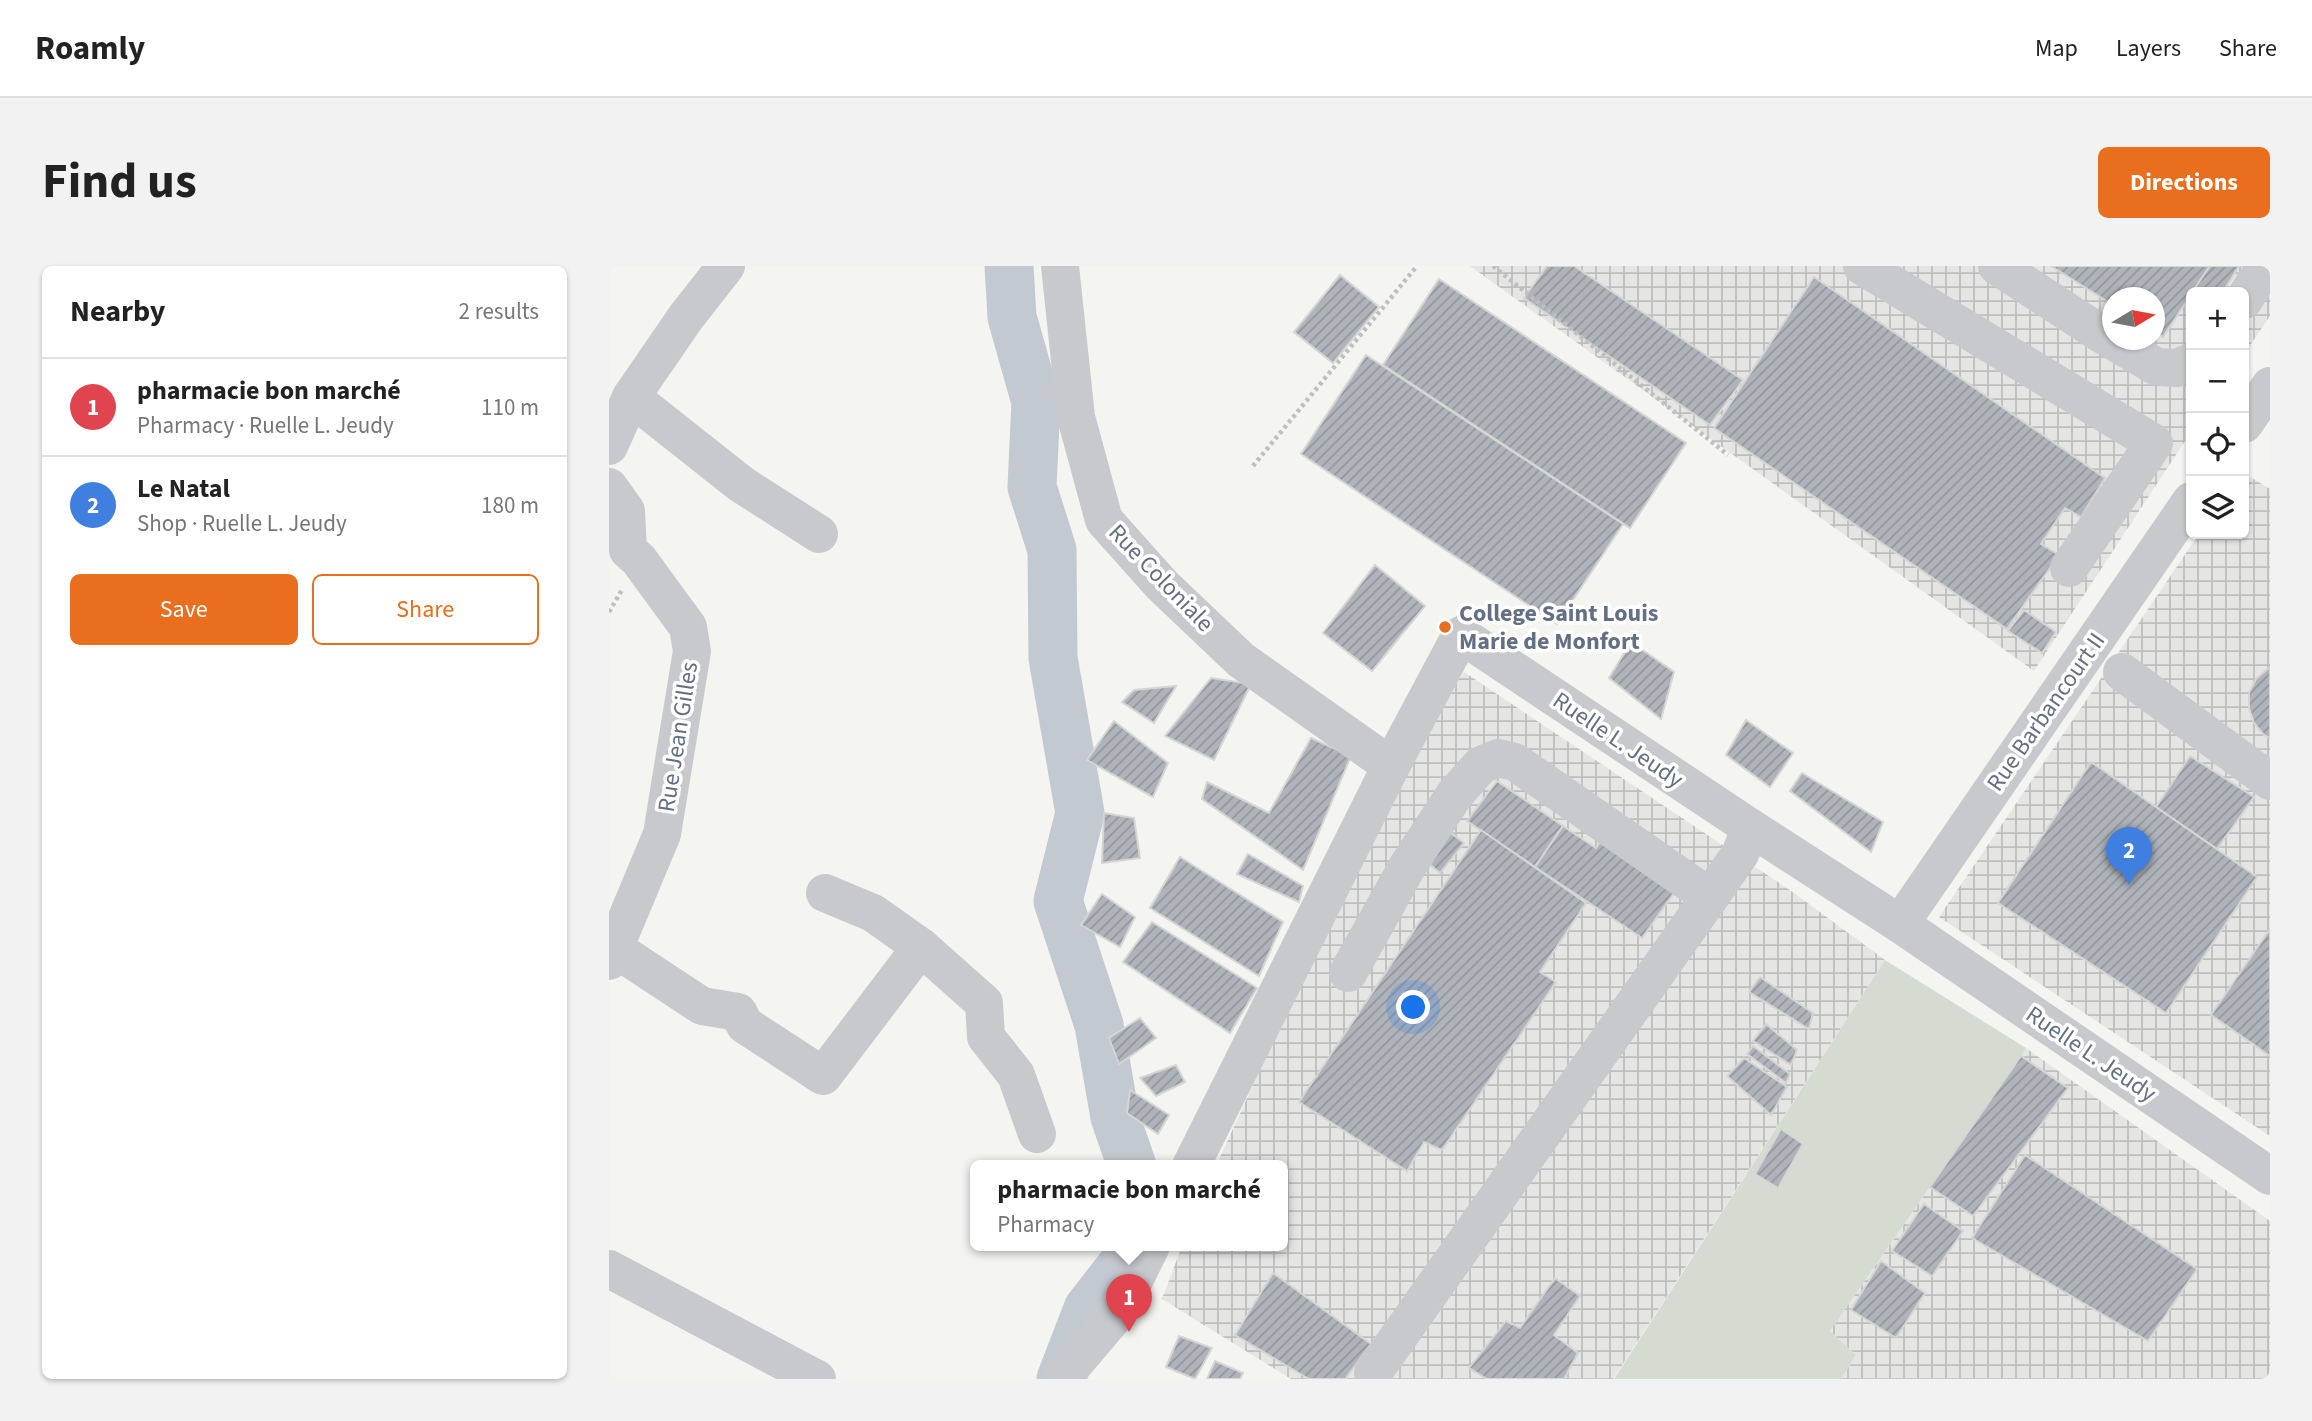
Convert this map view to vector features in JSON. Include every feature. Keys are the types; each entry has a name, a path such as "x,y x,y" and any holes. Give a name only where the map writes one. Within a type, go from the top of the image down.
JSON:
{"street":[{"path":"609,446 631,397 686,317 726,266"},
{"name":"Rue Coloniale","path":"1060,266 1076,416 1104,520 1162,584 1241,660 1391,765"},
{"path":"1863,266 2154,443 2069,568"},
{"path":"1997,266 2157,367 2177,368 2186,364"},
{"path":"2249,292 2265,266"},
{"path":"2249,417 2270,386"},
{"path":"631,397 741,484 819,534"},
{"name":"Rue Jean Gilles","path":"609,487 626,511 628,550 639,560 688,627 692,651 662,834 612,954"},
{"name":"Rue Barbancourt II","path":"1900,924 2186,508"},
{"name":"Ruelle L. Jeudy","path":"1194,1160 1391,765 1461,635 1900,924 2270,1176"},
{"path":"2122,672 2270,781"},
{"path":"1348,973 1408,867 1455,794 1481,765 1498,758 1515,762 1710,897"},
{"path":"1373,1373 1740,854 1751,828"},
{"path":"825,893 873,913 921,947 983,1003 986,1037 1016,1075 1037,1135"},
{"path":"612,954 702,1006 738,1012 745,1025 823,1076 921,947"},
{"path":"1061,1379 1119,1311 1149,1251"},
{"path":"609,1269 811,1378"}],"path":[{"path":"1253,466 1417,266"},
{"path":"1493,266 1728,455"}],"shaded area":[{"path":"1470,266 2270,266 2270,316 2249,347 2249,287 2186,287 2186,440 2034,671"},
{"path":"2249,476 2270,489 2270,1136 1939,917 2196,539 2249,539"},
{"path":"1464,672 1794,893 1885,960 1613,1379 1291,1379 1162,1299 1180,1251 1288,1251 1288,1160 1219,1160 1401,761"},
{"path":"1885,960 2026,1048 1830,1331 1856,1355 1841,1379 1614,1379"},
{"path":"2026,1048 2270,1221 2268,1379 1841,1379 1856,1355 1830,1331"}],"building":[{"path":"1547,266 1574,266 1743,380 1710,425 1524,298"},
{"path":"2051,266 2210,266 2196,287 2186,287 2186,302 2165,334 2165,287 2102,287 2102,298"},
{"path":"2210,266 2239,266 2226,287 2195,287"},
{"path":"1340,275 1379,307 1333,363 1294,332"},
{"path":"1814,277 2105,478 2081,517 2065,508 2041,544 2059,555 2007,629 1714,428"},
{"path":"1439,279 1686,443 1630,528 1383,365"},
{"path":"1366,355 1623,524 1557,624 1301,454"},
{"path":"1375,565 1425,606 1372,671 1323,633"},
{"path":"2024,610 2056,632 2042,653 2008,631"},
{"path":"1631,642 1674,672 1661,719 1609,678"},
{"path":"2270,667 2270,738 2254,723 2249,708 2249,693 2256,679"},
{"path":"1211,678 1251,684 1214,760 1165,736"},
{"path":"1176,686 1154,723 1122,702 1134,690"},
{"path":"1746,720 1793,753 1770,787 1726,755"},
{"path":"1114,721 1168,763 1153,797 1087,760"},
{"path":"1311,738 1351,756 1303,870 1202,799 1207,782 1269,813"},
{"path":"2190,756 2254,797 2217,849 2156,807"},
{"path":"2091,762 2257,877 2166,1013 1998,903"},
{"path":"1802,773 1883,822 1871,852 1790,791"},
{"path":"1497,781 1563,826 1535,867 1467,821"},
{"path":"1104,813 1134,818 1140,858 1102,863"},
{"path":"1563,826 1596,848 1600,842 1674,893 1642,938 1535,867"},
{"path":"1443,827 1464,843 1440,873 1421,857"},
{"path":"1481,830 1586,903 1540,972 1556,982 1442,1150 1424,1142 1407,1171 1299,1102"},
{"path":"1248,854 1303,886 1299,902 1237,874"},
{"path":"1180,857 1283,922 1259,976 1150,908"},
{"path":"1102,894 1135,917 1120,947 1081,925"},
{"path":"1152,922 1257,988 1230,1033 1123,962"},
{"path":"2270,929 2270,1056 2211,1015"},
{"path":"1760,977 1813,1013 1809,1029 1749,992"},
{"path":"1140,1018 1156,1038 1119,1064 1109,1038"},
{"path":"1766,1024 1797,1050 1791,1065 1753,1041"},
{"path":"1753,1046 1790,1074 1786,1083 1747,1054"},
{"path":"2021,1056 2068,1088 1973,1216 1930,1187"},
{"path":"1744,1058 1787,1087 1771,1115 1727,1076"},
{"path":"1176,1065 1185,1082 1156,1096 1140,1078"},
{"path":"1130,1090 1169,1115 1158,1134 1127,1113"},
{"path":"1781,1129 1803,1144 1778,1188 1755,1174"},
{"path":"2025,1155 2197,1269 2148,1341 1972,1238"},
{"path":"1924,1204 1963,1231 1932,1276 1892,1251"},
{"path":"1881,1261 1925,1293 1896,1338 1851,1310"},
{"path":"1273,1273 1371,1344 1345,1379 1309,1379 1235,1335"},
{"path":"1555,1278 1580,1296 1554,1335 1578,1353 1564,1379 1487,1379 1469,1368 1506,1321 1520,1328"},
{"path":"1179,1336 1212,1348 1195,1379 1166,1367"},
{"path":"1215,1361 1243,1373 1240,1379 1207,1379"}],"waterway":[{"path":"1009,266 1012,317 1036,402 1032,487 1052,550 1053,658 1080,813 1058,901 1099,1025 1115,1117 1130,1160"},
{"path":"1061,1379 1088,1309 1126,1260 1129,1251"}],"place":[{"name":"College Saint Louis Marie de Monfort","path":"1445,627"},
{"name":"Le Natal","path":"2129,885"},
{"name":"pharmacie bon marché","path":"1129,1332"}]}
